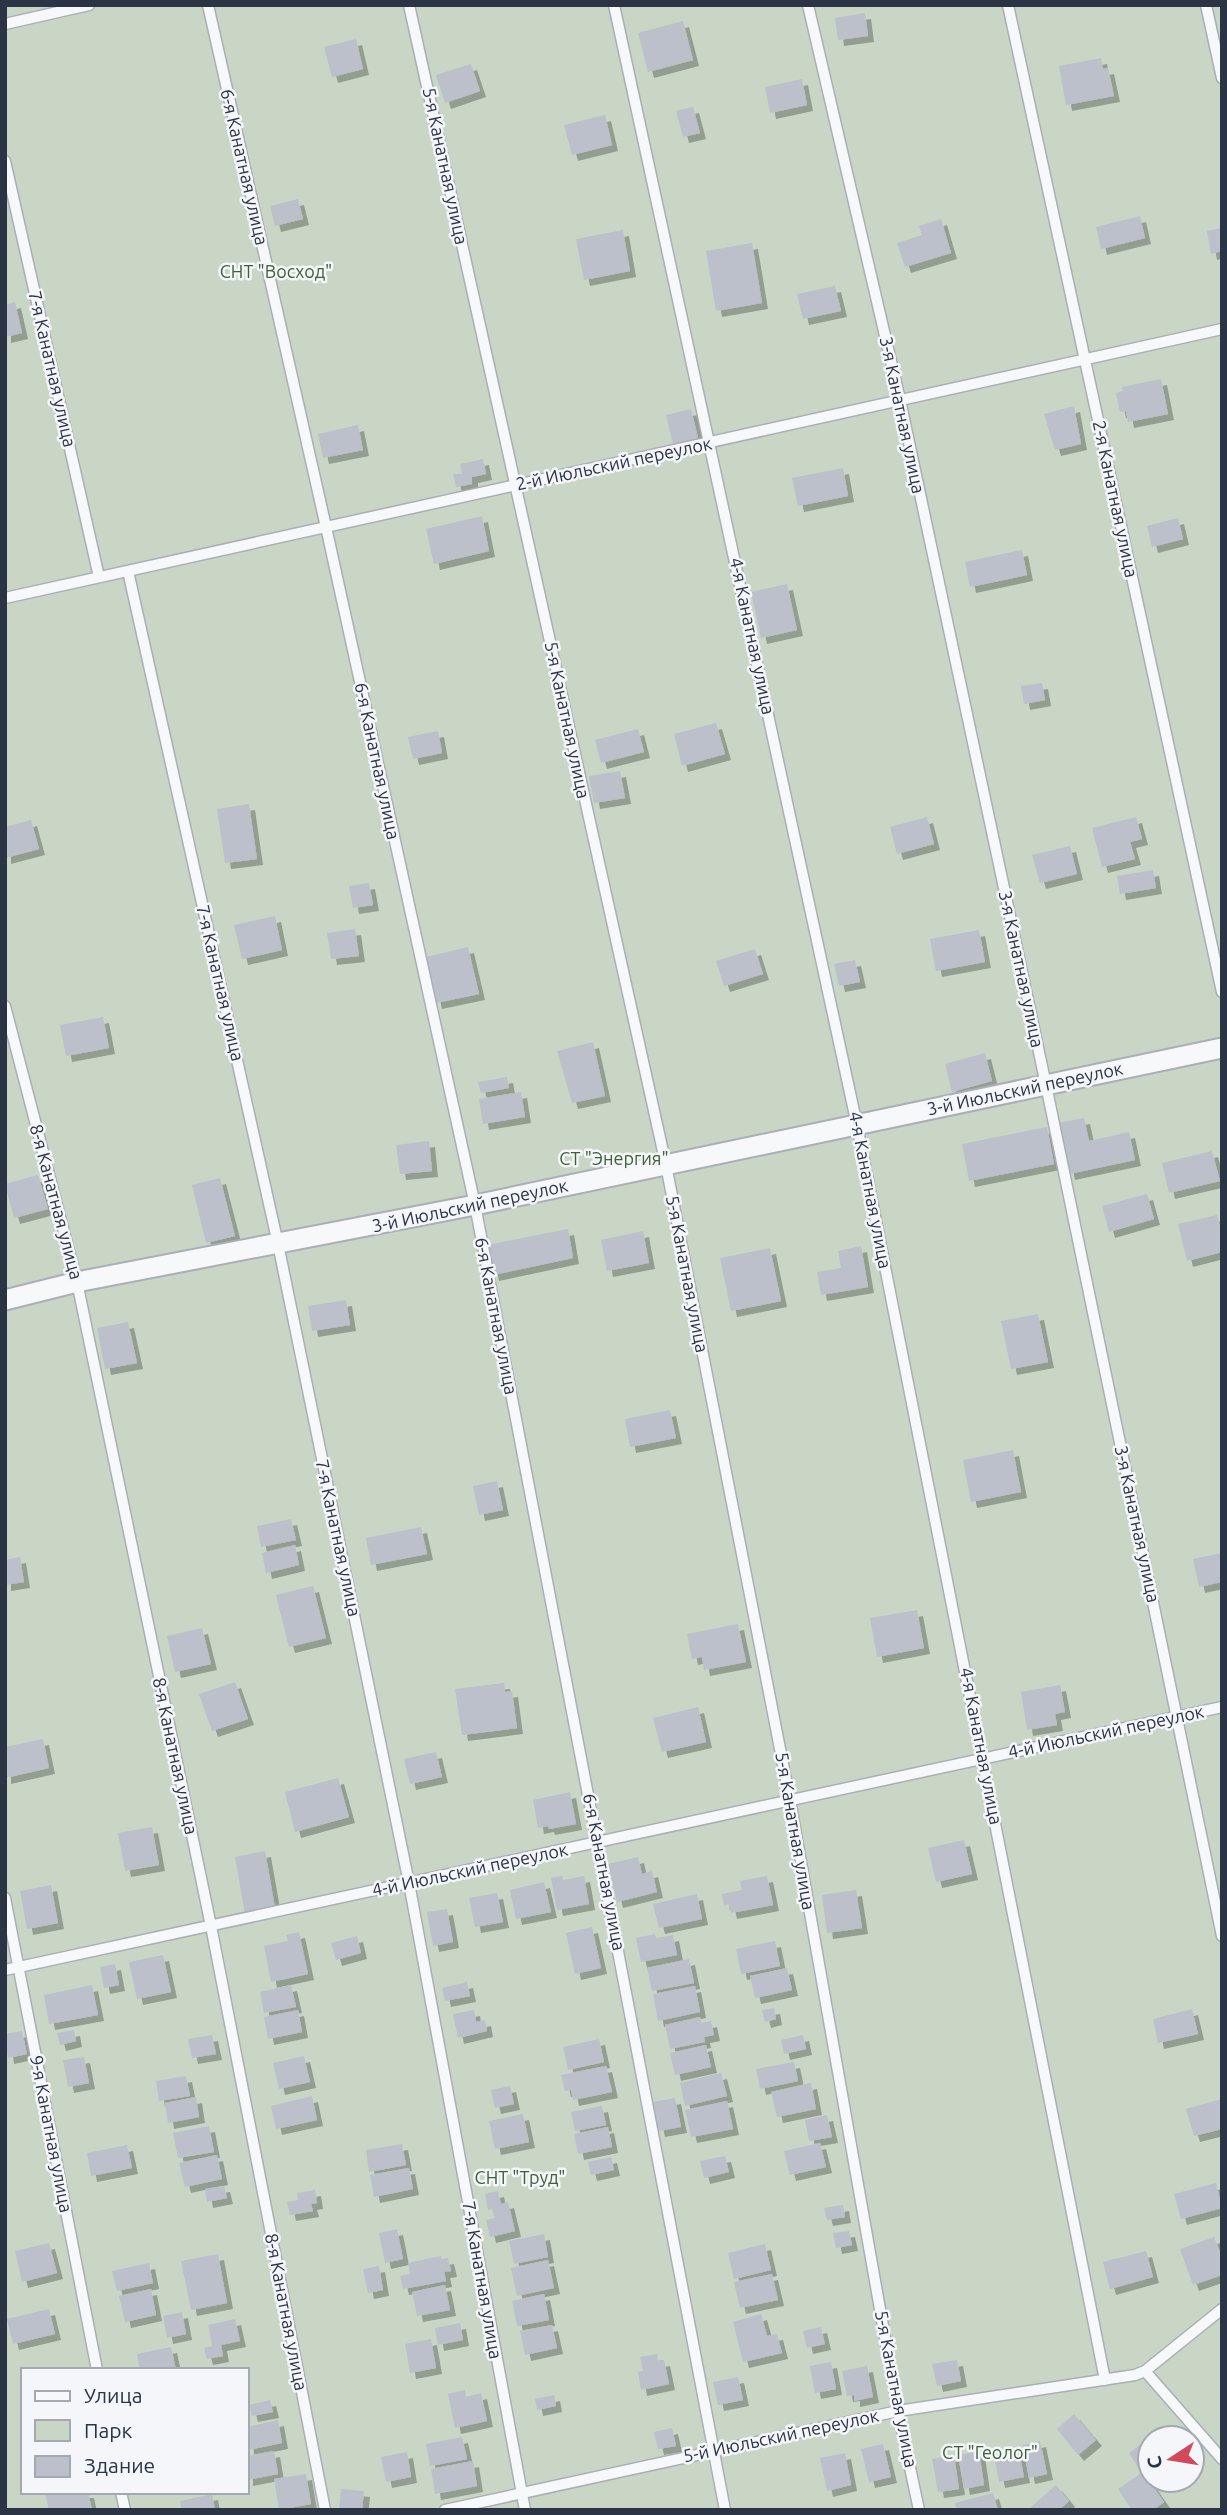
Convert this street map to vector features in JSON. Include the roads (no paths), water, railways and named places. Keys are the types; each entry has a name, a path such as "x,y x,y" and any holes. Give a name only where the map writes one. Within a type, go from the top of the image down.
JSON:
{"street":[{"name":"3-й Июльский переулок","path":"5,1300 77,1282 475,1205 1222,1048"}],"lane":[{"path":"5,23 89,5"},
{"name":"6-я Канатная улица","path":"208,5 475,1205 725,2510"},
{"name":"5-я Канатная улица","path":"409,5 666,1165 790,1800 898,2411 919,2510"},
{"name":"4-я Канатная улица","path":"614,5 857,1125 1105,2380"},
{"name":"3-я Канатная улица","path":"808,5 900,400 1222,1936"},
{"name":"2-я Канатная улица","path":"1008,5 1222,992"},
{"path":"1206,5 1222,78"},
{"name":"7-я Канатная улица","path":"5,160 99,577"},
{"name":"2-й Июльский переулок","path":"5,598 1222,329"},
{"name":"7-я Канатная улица","path":"128,571 278,1244 409,1883 525,2510"},
{"name":"8-я Канатная улица","path":"5,1006 77,1282 211,1926 325,2510"},
{"name":"4-й Июльский переулок","path":"5,1970 1222,1707"},
{"name":"9-я Канатная улица","path":"5,1898 97,2368"},
{"name":"5-й Июльский переулок","path":"445,2510 898,2411 1105,2380 1145,2371 1222,2309"},
{"path":"1145,2371 1222,2459"}],"park label":[{"name":"СНТ \"Восход\"","path":"276,272"},
{"name":"СТ \"Энергия\"","path":"614,1159"},
{"name":"СНТ \"Труд\"","path":"520,2178"},
{"name":"СТ \"Геолог\"","path":"990,2453"}]}
